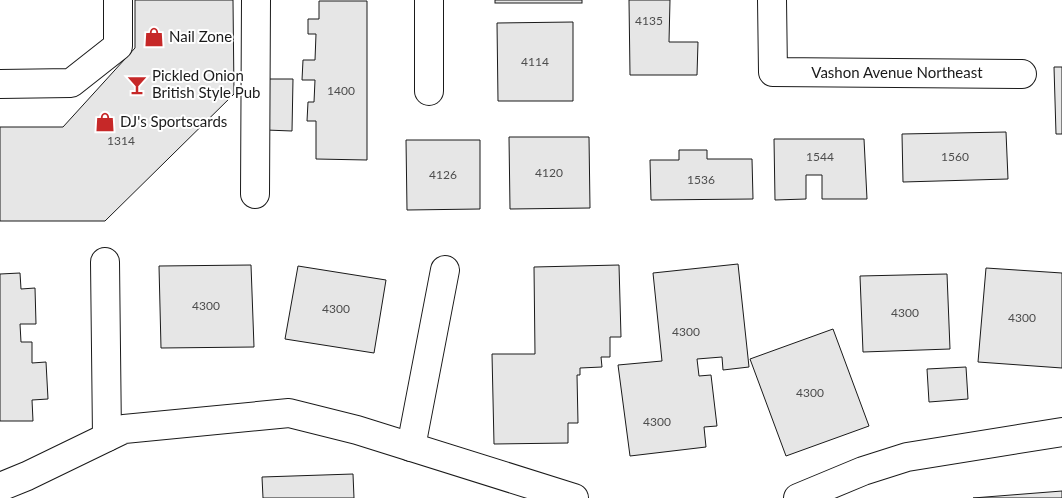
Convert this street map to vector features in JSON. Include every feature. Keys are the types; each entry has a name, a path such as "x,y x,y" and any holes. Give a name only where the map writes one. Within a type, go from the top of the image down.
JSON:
{"street":[{"path":"0,84 70,83 118,46 118,0"},
{"path":"255,194 256,0"},
{"path":"429,0 429,91"},
{"name":"Vashon Avenue Northeast","path":"772,0 773,72 1022,74"},
{"path":"105,262 107,437"},
{"path":"411,447 444,270"},
{"path":"0,487 28,476 124,429 289,413 357,430 574,498"},
{"path":"798,498 863,471 908,457 1062,432"}],"building":[{"path":"135,0 233,0 234,94 105,221 0,221 0,127 63,127 135,48"},
{"path":"495,0 582,0 582,3 495,3"},
{"path":"629,0 670,0 669,42 698,42 697,75 630,75"},
{"path":"319,1 367,1 367,160 316,159 316,121 307,121 308,102 314,102 315,80 302,80 303,60 315,60 316,34 308,34 308,19 319,19"},
{"path":"573,22 573,101 498,101 497,23"},
{"path":"1054,67 1062,67 1062,134 1056,134"},
{"path":"267,79 293,79 292,131 266,130"},
{"path":"1006,132 1008,179 903,182 902,134"},
{"path":"509,137 589,137 590,208 510,209"},
{"path":"774,139 864,139 867,199 822,199 822,175 806,175 806,199 775,200"},
{"path":"406,140 480,140 480,209 407,210"},
{"path":"679,150 707,150 707,159 752,159 753,199 651,200 650,160 679,160"},
{"path":"738,264 749,367 723,370 722,357 697,359 699,376 711,375 717,426 704,427 706,447 630,456 618,365 662,361 653,273"},
{"path":"251,265 254,347 161,348 159,266"},
{"path":"619,265 621,337 610,337 610,357 601,357 602,367 580,368 580,375 577,375 578,423 568,423 568,443 494,444 492,354 535,354 534,267"},
{"path":"298,266 386,280 374,353 285,339"},
{"path":"986,268 1062,273 1062,368 978,362"},
{"path":"20,273 21,289 35,288 36,324 20,324 21,342 32,342 32,363 46,362 48,399 32,400 33,421 0,421 0,274"},
{"path":"947,274 950,349 863,352 860,276"},
{"path":"833,329 869,426 786,456 750,359"},
{"path":"966,367 968,399 929,402 927,369"},
{"path":"353,474 354,498 263,498 262,477"},
{"path":"1062,491 1062,498 973,498"}],"place":[{"name":"Nail Zone","path":"154,37"},
{"name":"Pickled Onion British Style Pub","path":"137,85"},
{"name":"DJ's Sportscards","path":"105,122"}]}
